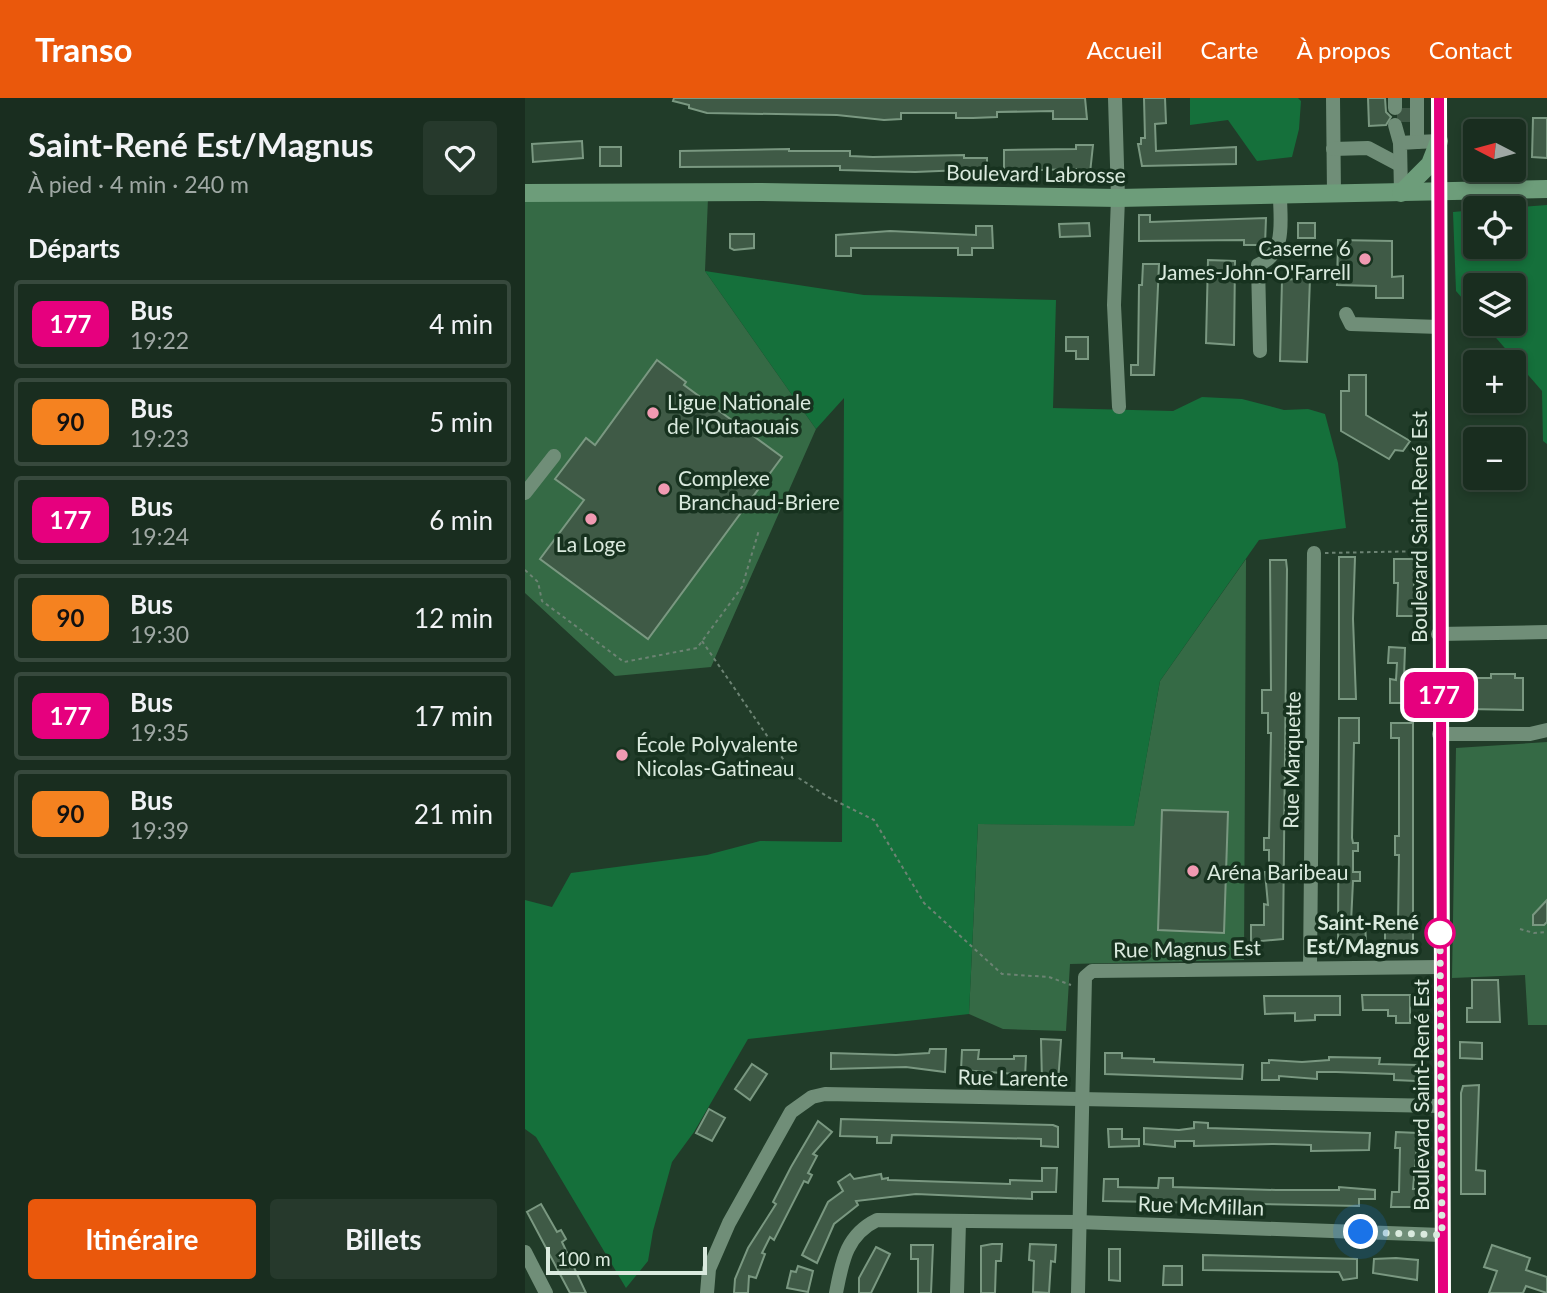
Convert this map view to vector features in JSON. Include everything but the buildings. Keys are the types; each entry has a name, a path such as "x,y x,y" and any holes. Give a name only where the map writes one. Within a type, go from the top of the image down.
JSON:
{"main road":[{"path":"1401,193 1430,164 1439,141"},
{"name":"Boulevard Labrosse","path":"525,193 761,192 1118,198 1547,190"}],"street":[{"path":"1115,98 1118,198 1114,305 1119,407"},
{"path":"1333,98 1334,194"},
{"path":"1401,193 1400,165 1417,98"},
{"name":"Boulevard Saint-René Est","path":"1439,98 1438,634 1443,1293"},
{"path":"1400,124 1408,142"},
{"path":"1408,142 1439,141"},
{"path":"1333,149 1368,148 1400,165"},
{"path":"1259,351 1258,265 1274,255 1282,235 1280,195"},
{"path":"1346,314 1351,324 1439,327"},
{"path":"525,493 554,456"},
{"name":"Rue Marquette","path":"1310,968 1314,553"},
{"path":"1438,634 1547,632"},
{"path":"1439,734 1530,734 1547,730"},
{"name":"Rue Magnus Est","path":"1085,988 1085,977 1092,971 1440,967"},
{"path":"1078,1293 1085,988"},
{"name":"Rue Larente","path":"707,1293 709,1269 729,1223 791,1112 812,1097 825,1094 1441,1106"},
{"name":"Rue McMillan","path":"836,1293 842,1264 857,1231 877,1220 1079,1222 1442,1235"},
{"path":"957,1293 959,1222"},
{"path":"525,1252 546,1293"}],"path":[{"path":"525,570 538,582 542,601 624,662 697,648 743,587 758,530"},
{"path":"1314,553 1440,551"},
{"path":"702,641 795,775 828,797 874,820 924,902 1002,974 1049,977 1085,988"},
{"path":"1520,929 1535,933 1547,932"}],"green space":[{"path":"1190,98 1298,98 1301,101 1299,129 1292,157 1257,161 1228,120 1190,125"},
{"path":"708,198 705,271 816,429 711,667 615,676 525,593 525,200"},
{"path":"1547,205 1547,444 1543,441 1542,391 1526,373 1526,350 1507,350 1494,336 1526,336 1526,273 1463,273 1463,299 1456,291 1453,212 1463,211 1463,259 1526,259 1526,206"},
{"path":"705,271 864,295 1056,300 1053,408 1173,411 1202,397 1242,399 1284,410 1308,409 1325,414 1338,463 1346,528 1259,540 1160,681 1134,826 978,824 969,1014 748,1039 694,1132 672,1162 653,1231 648,1261 626,1288 536,1137 525,1129 525,900 552,907 571,873 707,855 760,841 842,842 844,398 816,429"},
{"path":"1246,559 1244,960 1070,964 1066,1031 1003,1029 969,1014 978,824 1134,825 1160,681"},
{"path":"1547,742 1547,1025 1528,1025 1525,975 1452,978 1456,748"}],"tunnel":[{"path":"1404,108 1404,124"}],"bus line":[{"name":"177","path":"1439,98 1441,343 1438,634 1443,1293"}],"place":[{"name":"Caserne 6 James-John-O'Farrell","path":"1365,259"},
{"name":"Ligue Nationale de l'Outaouais","path":"653,413"},
{"name":"Complexe Branchaud-Briere","path":"664,489"},
{"name":"La Loge","path":"591,519"},
{"name":"École Polyvalente Nicolas-Gatineau","path":"622,755"},
{"name":"Aréna Baribeau","path":"1193,871"},
{"name":"Saint-René Est/Magnus","path":"1440,933"}],"route":[{"path":"1361,1232 1442,1235 1440,930 1440,933"}]}
